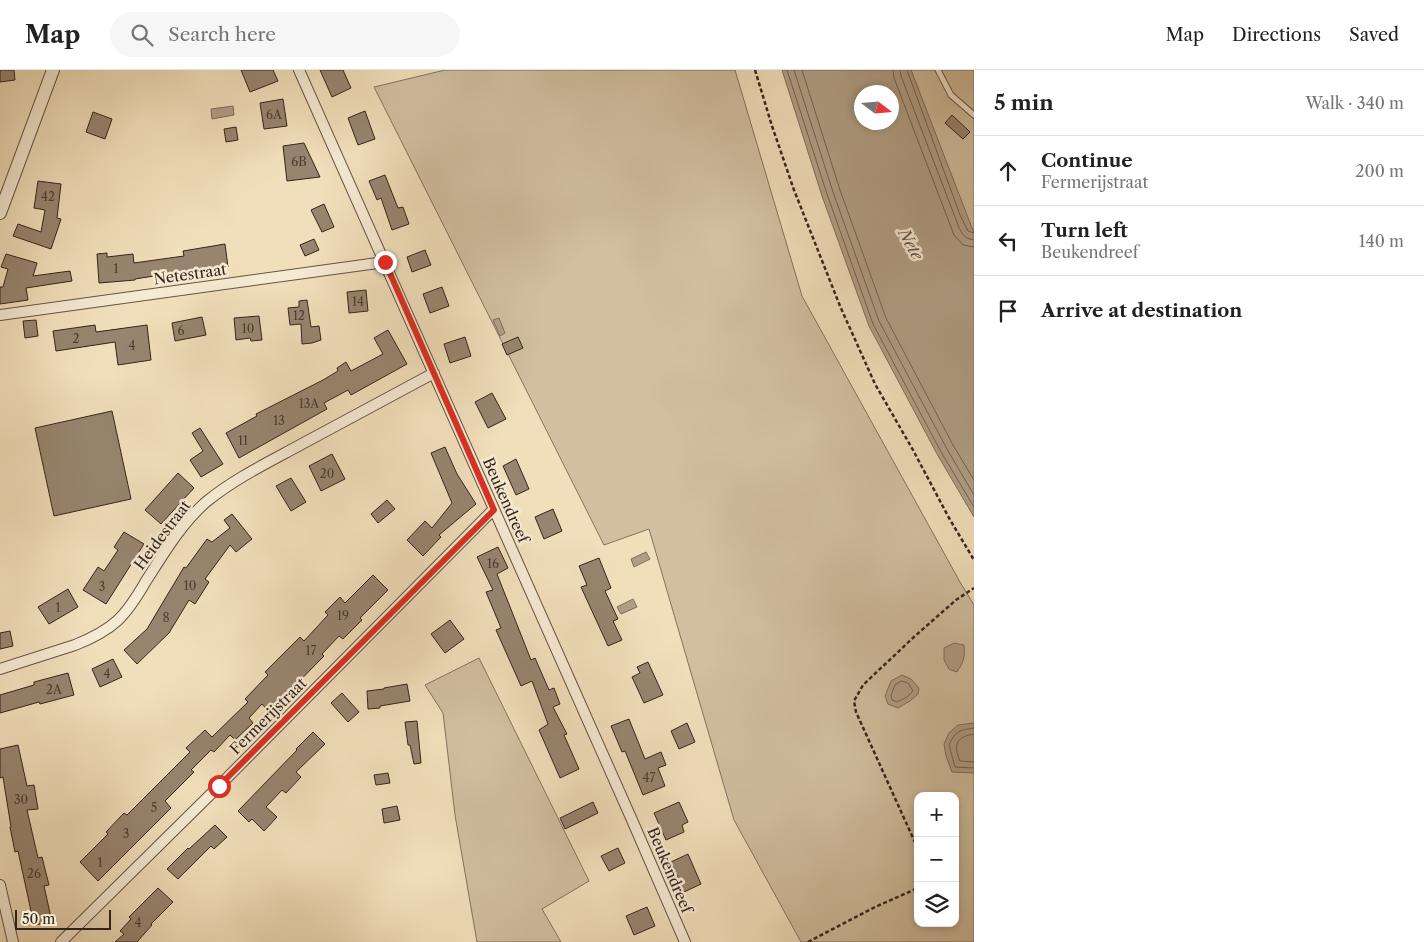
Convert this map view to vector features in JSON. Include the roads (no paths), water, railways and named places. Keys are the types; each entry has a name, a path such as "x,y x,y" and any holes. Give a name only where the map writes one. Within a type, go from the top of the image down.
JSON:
{"street":[{"path":"0,213 52,70"},
{"name":"Beukendreef","path":"299,70 685,942"},
{"name":"Netestraat","path":"0,315 385,262"},
{"name":"Heidestraat","path":"0,669 75,646 102,632 129,608 186,522 215,495 244,475 434,373"},
{"name":"Fermerijstraat","path":"61,942 494,510"},
{"path":"0,885 13,942"}],"lane":[{"path":"938,70 951,94 974,116"}],"water":[{"name":"Nete","path":"782,70 911,70 974,233 974,517 937,454 869,326 822,196"},
{"path":"233,106 234,115 212,119 211,109"},
{"path":"499,318 505,333 500,336 493,320"},
{"path":"646,552 650,559 634,567 631,559"},
{"path":"633,599 637,607 621,614 617,607"},
{"path":"954,643 964,645 964,659 957,672 949,669 944,660 944,648"},
{"path":"902,675 911,679 919,688 918,694 898,708 888,704 885,696 891,681"},
{"path":"974,723 974,773 952,772 944,744 949,733 958,725"}]}
